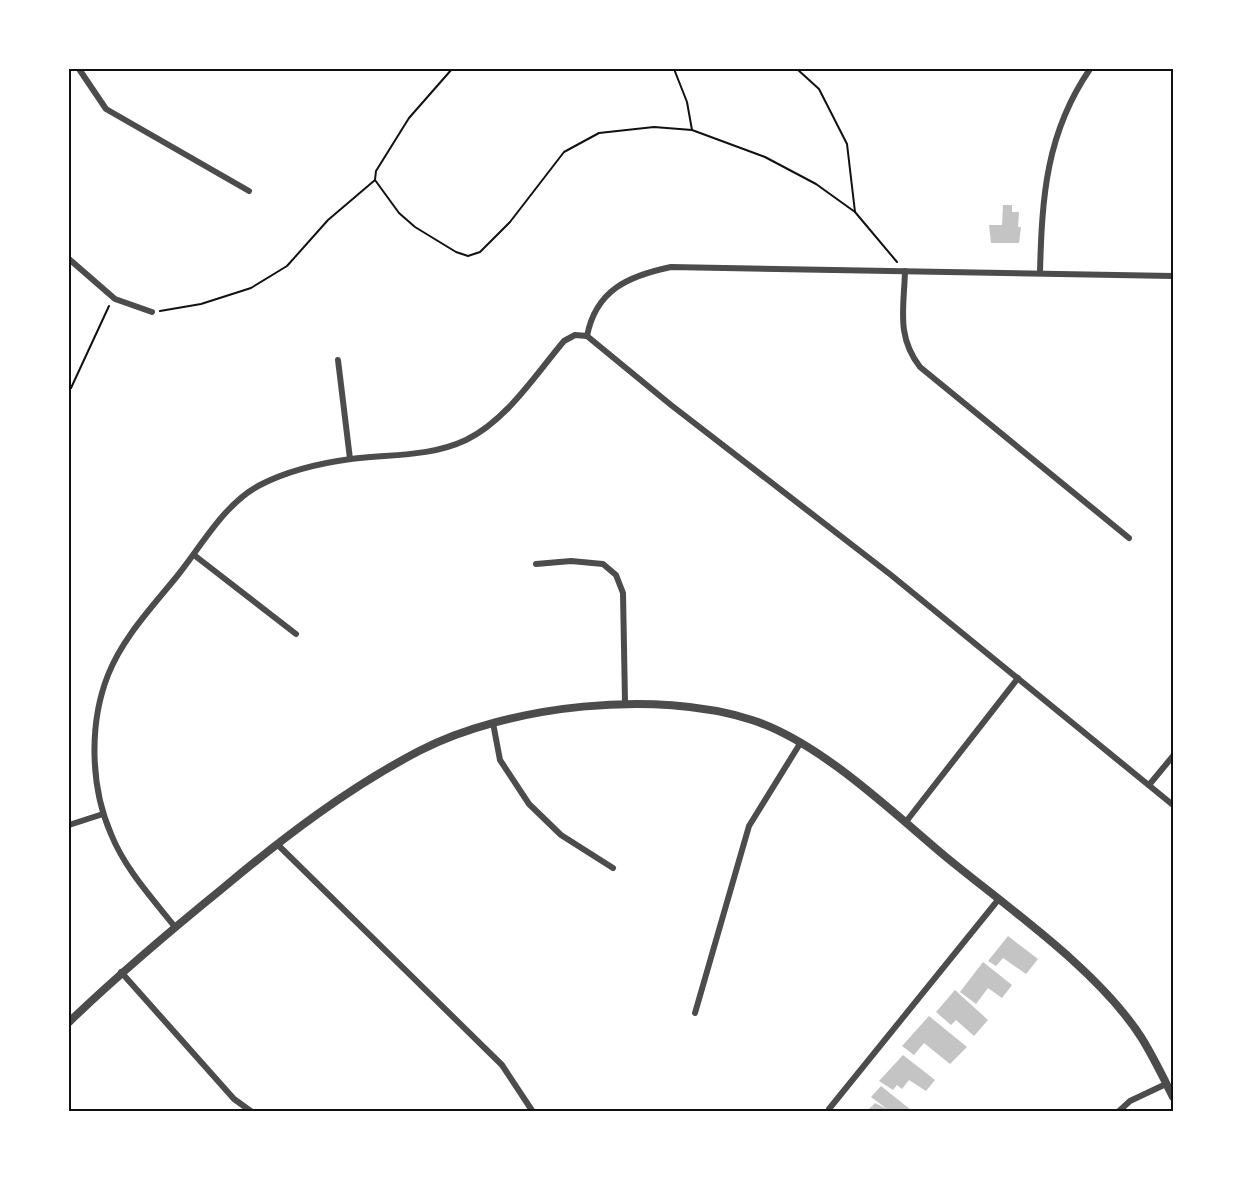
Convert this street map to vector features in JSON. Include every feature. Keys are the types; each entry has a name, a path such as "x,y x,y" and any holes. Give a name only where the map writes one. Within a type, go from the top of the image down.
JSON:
{"street":[{"path":"79,69 106,109 249,191"},
{"path":"1040,272 1043,198 1049,161 1069,104 1090,69"},
{"path":"69,260 113,297 152,312"},
{"path":"587,336 591,315 604,296 649,272 671,267 1173,276"},
{"path":"905,271 903,332 908,351 920,367 1129,538"},
{"path":"175,927 134,874 111,836 103,814 95,768 96,720 108,675 130,635 228,511 258,486 303,469 350,459 429,452 467,440 502,414 564,341 575,335 587,336 671,405 891,575 1173,805"},
{"path":"338,360 350,459"},
{"path":"195,555 296,634"},
{"path":"536,564 571,561 603,564 616,575 623,593 625,702"},
{"path":"905,823 1018,678"},
{"path":"69,1023 121,972 175,927 277,844 356,788 422,750 493,723 579,707 625,702 695,707 718,712 753,720 801,742 905,823 1088,974 1140,1035 1173,1098"},
{"path":"493,723 500,760 528,804 561,834 613,868"},
{"path":"695,1013 749,826 801,742"},
{"path":"1149,785 1173,756"},
{"path":"69,825 103,814"},
{"path":"277,844 502,1065 533,1112"},
{"path":"829,1109 998,900"},
{"path":"121,972 234,1099 252,1112"},
{"path":"1118,1112 1130,1101 1166,1084"}],"path":[{"path":"452,69 409,118 376,171 375,180 399,213 415,227 456,252 468,256 480,252 510,222 564,152 599,133 654,128 692,130 765,157 816,184 855,212 905,271"},
{"path":"674,69 687,102 692,130"},
{"path":"797,69 819,90 847,144 855,212"},
{"path":"152,312 201,304 251,288 286,266 328,220 375,180"},
{"path":"71,388 113,297"}],"building":[{"path":"1003,205 1012,205 1012,212 1019,212 1018,227 1021,227 1019,243 991,243 989,225 1002,225"},
{"path":"1008,936 1038,959 1026,974 1003,958 996,966 988,961"},
{"path":"983,962 1012,985 1002,998 988,988 976,1004 960,992"},
{"path":"955,990 988,1020 974,1036 956,1020 951,1025 936,1012"},
{"path":"929,1016 967,1047 950,1064 924,1043 914,1055 902,1046"},
{"path":"903,1055 935,1080 926,1091 909,1080 902,1089 897,1085 893,1090 879,1081"},
{"path":"881,1086 911,1110 910,1112 866,1112 875,1103 887,1109 871,1097"}]}
